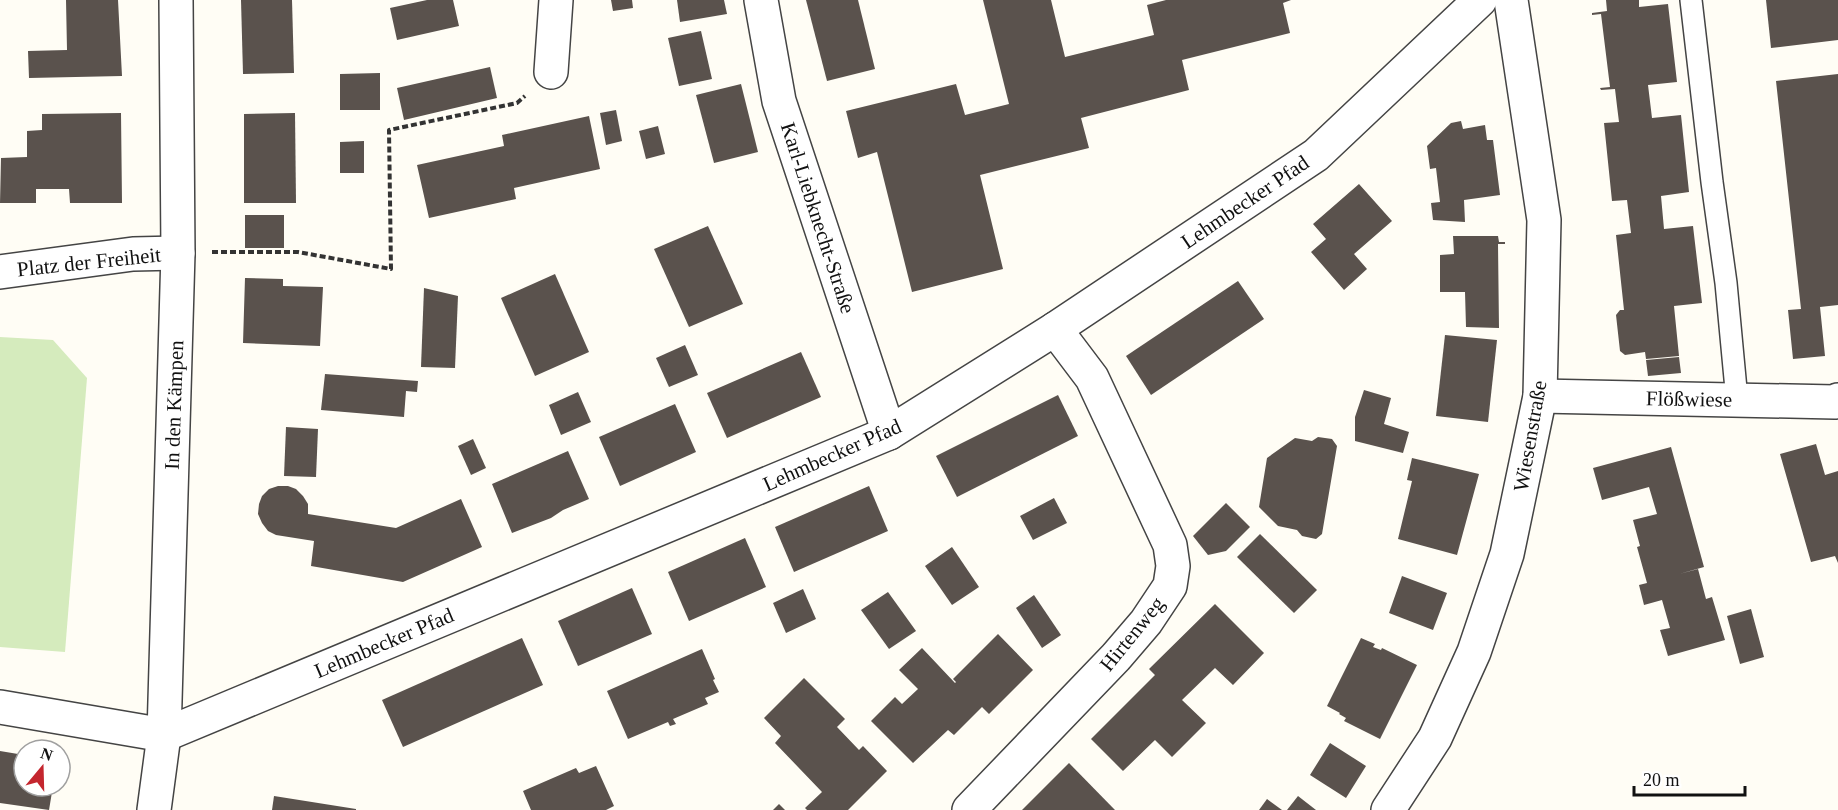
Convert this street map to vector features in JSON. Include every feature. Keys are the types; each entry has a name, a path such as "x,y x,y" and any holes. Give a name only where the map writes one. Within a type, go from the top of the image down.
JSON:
{"street":[{"name":"In den Kämpen","path":"154,810 164,735 178,253 176,0"},
{"path":"551,72 556,0"},
{"name":"Karl-Liebknecht-Straße","path":"760,0 779,101 889,433"},
{"name":"Lehmbecker Pfad","path":"164,735 889,433 1055,329 1316,154 1480,0"},
{"name":"Wiesenstraße","path":"1388,810 1435,738 1474,652 1507,555 1540,396 1544,220 1511,0"},
{"name":"Platz der Freiheit","path":"0,272 133,254 178,253"},
{"name":"Hirtenweg","path":"969,810 1116,657 1146,622 1170,586 1173,566 1170,545 1092,378 1055,329"},
{"name":"Flößwiese","path":"1540,396 1835,402 1838,400"},
{"path":"0,707 164,735"}],"lane":[{"path":"1691,0 1726,283 1737,400"}],"path":[{"path":"178,253 298,252 391,269 389,130 517,103 551,72"}],"green space":[{"path":"0,337 53,340 87,378 65,652 0,647"}],"building":[{"path":"66,0 118,0 122,76 29,78 28,51 67,50"},
{"path":"241,0 292,0 294,73 243,74"},
{"path":"427,0 453,0 459,26 397,40 390,8"},
{"path":"611,0 632,0 633,8 613,11"},
{"path":"677,0 724,0 727,14 680,22"},
{"path":"806,0 858,0 875,69 827,81"},
{"path":"983,0 1051,0 1065,57 1154,35 1147,5 1166,0 1291,0 1283,3 1290,33 1182,60 1189,90 1081,118 1089,148 980,175 1003,269 912,292 877,152 858,158 846,111 956,84 965,115 1009,104"},
{"path":"1606,0 1639,0 1639,7 1668,4 1677,82 1648,85 1652,118 1681,115 1689,192 1661,196 1664,229 1693,226 1702,303 1674,306 1679,356 1646,359 1645,352 1625,355 1620,351 1616,315 1620,310 1624,310 1616,235 1631,233 1627,200 1612,201 1604,123 1619,122 1615,89 1601,90 1600,88 1610,87 1601,14 1592,15 1592,13 1607,11"},
{"path":"1766,0 1838,0 1838,40 1771,48"},
{"path":"701,31 712,79 679,86 668,38"},
{"path":"490,67 497,98 404,120 397,88"},
{"path":"380,73 380,110 340,110 340,74"},
{"path":"1838,74 1838,305 1820,307 1825,356 1793,359 1788,310 1801,309 1776,81"},
{"path":"741,84 758,152 714,163 696,95"},
{"path":"616,110 622,141 606,145 600,113"},
{"path":"121,113 122,203 70,203 69,189 36,189 36,203 0,203 1,158 27,157 27,131 42,130 42,114"},
{"path":"295,113 296,203 244,203 244,114"},
{"path":"589,116 600,169 514,188 516,199 429,218 417,165 504,146 502,135"},
{"path":"1461,121 1463,129 1485,125 1487,140 1493,140 1500,195 1464,200 1465,222 1433,220 1431,203 1440,202 1436,168 1430,169 1427,146 1451,123"},
{"path":"658,126 665,154 646,159 639,131"},
{"path":"364,141 364,173 340,173 340,142"},
{"path":"1359,184 1392,221 1354,254 1367,269 1344,290 1311,252 1326,239 1313,224"},
{"path":"245,215 284,215 284,248 245,248"},
{"path":"708,226 743,304 689,327 654,249"},
{"path":"1453,236 1498,236 1499,242 1505,242 1505,244 1498,244 1499,328 1466,327 1465,292 1440,292 1440,255 1454,254"},
{"path":"555,274 589,352 535,376 501,298"},
{"path":"245,278 283,279 283,286 323,287 320,346 243,343"},
{"path":"1238,281 1264,319 1151,395 1126,356"},
{"path":"424,288 458,296 455,368 421,367"},
{"path":"1445,335 1497,340 1488,422 1436,416"},
{"path":"685,345 698,375 669,387 656,358"},
{"path":"801,352 821,397 727,438 707,393"},
{"path":"1679,357 1681,373 1648,376 1646,360"},
{"path":"325,374 418,381 417,392 406,391 404,417 321,410"},
{"path":"1364,390 1391,398 1384,424 1409,432 1403,453 1355,441 1355,417"},
{"path":"578,392 591,422 561,435 549,405"},
{"path":"1058,395 1078,436 957,497 936,456"},
{"path":"675,404 696,452 620,486 599,437"},
{"path":"286,427 318,429 316,477 284,476"},
{"path":"1318,437 1332,439 1337,446 1322,534 1316,539 1302,536 1297,530 1278,526 1259,507 1267,458 1295,438 1312,441"},
{"path":"473,439 486,468 471,475 458,446"},
{"path":"1816,444 1825,475 1838,471 1838,563 1835,556 1811,562 1780,454"},
{"path":"1671,447 1704,567 1679,574 1698,569 1706,599 1712,597 1725,640 1668,656 1660,630 1670,628 1662,600 1644,605 1639,585 1647,583 1637,547 1640,546 1633,520 1657,514 1649,487 1602,500 1593,468"},
{"path":"568,451 589,499 551,518 512,533 492,484"},
{"path":"1412,458 1479,474 1457,555 1398,539 1412,481 1407,480"},
{"path":"278,486 296,489 308,504 308,514 396,528 461,499 482,547 403,582 311,566 314,541 276,535 268,531 258,514 262,496 269,489"},
{"path":"869,486 888,531 794,572 775,527"},
{"path":"1054,498 1067,523 1033,540 1020,516"},
{"path":"1226,503 1250,527 1226,551 1208,555 1193,536"},
{"path":"1260,534 1317,590 1294,613 1237,557"},
{"path":"745,538 766,587 689,621 668,572"},
{"path":"952,547 979,587 952,605 925,566"},
{"path":"1402,576 1447,593 1433,630 1389,613"},
{"path":"632,588 652,634 578,666 558,621"},
{"path":"803,589 816,619 786,633 773,603"},
{"path":"888,592 916,631 889,649 861,610"},
{"path":"1034,595 1061,635 1042,648 1016,608"},
{"path":"1215,604 1264,653 1233,685 1215,668 1182,700 1206,723 1172,757 1155,740 1123,771 1091,739 1155,675 1149,669"},
{"path":"1751,609 1764,657 1740,664 1727,616"},
{"path":"998,634 1033,670 989,714 982,707 954,735 948,730 913,763 871,721 895,697 902,704 918,689 899,670 922,648 955,683 953,679"},
{"path":"522,638 543,685 403,747 382,700"},
{"path":"1361,638 1375,644 1373,647 1381,650 1382,648 1417,665 1380,739 1344,721 1346,718 1327,706"},
{"path":"702,649 719,692 705,698 708,704 673,719 676,724 670,726 668,722 628,739 607,691"},
{"path":"804,678 845,719 837,727 859,750 863,746 887,771 848,810 807,810 805,808 822,792 775,743 781,736 764,718"},
{"path":"1330,743 1366,766 1346,798 1310,775"},
{"path":"0,751 12,753 12,798 51,798 49,810 0,803"},
{"path":"1069,763 1115,810 1022,810"},
{"path":"596,766 614,806 606,810 531,810 523,791 576,768 579,773"},
{"path":"274,796 356,809 356,810 272,810"},
{"path":"1298,796 1316,810 1287,810"},
{"path":"1267,799 1282,810 1259,810"},
{"path":"779,804 785,810 773,810"}]}
